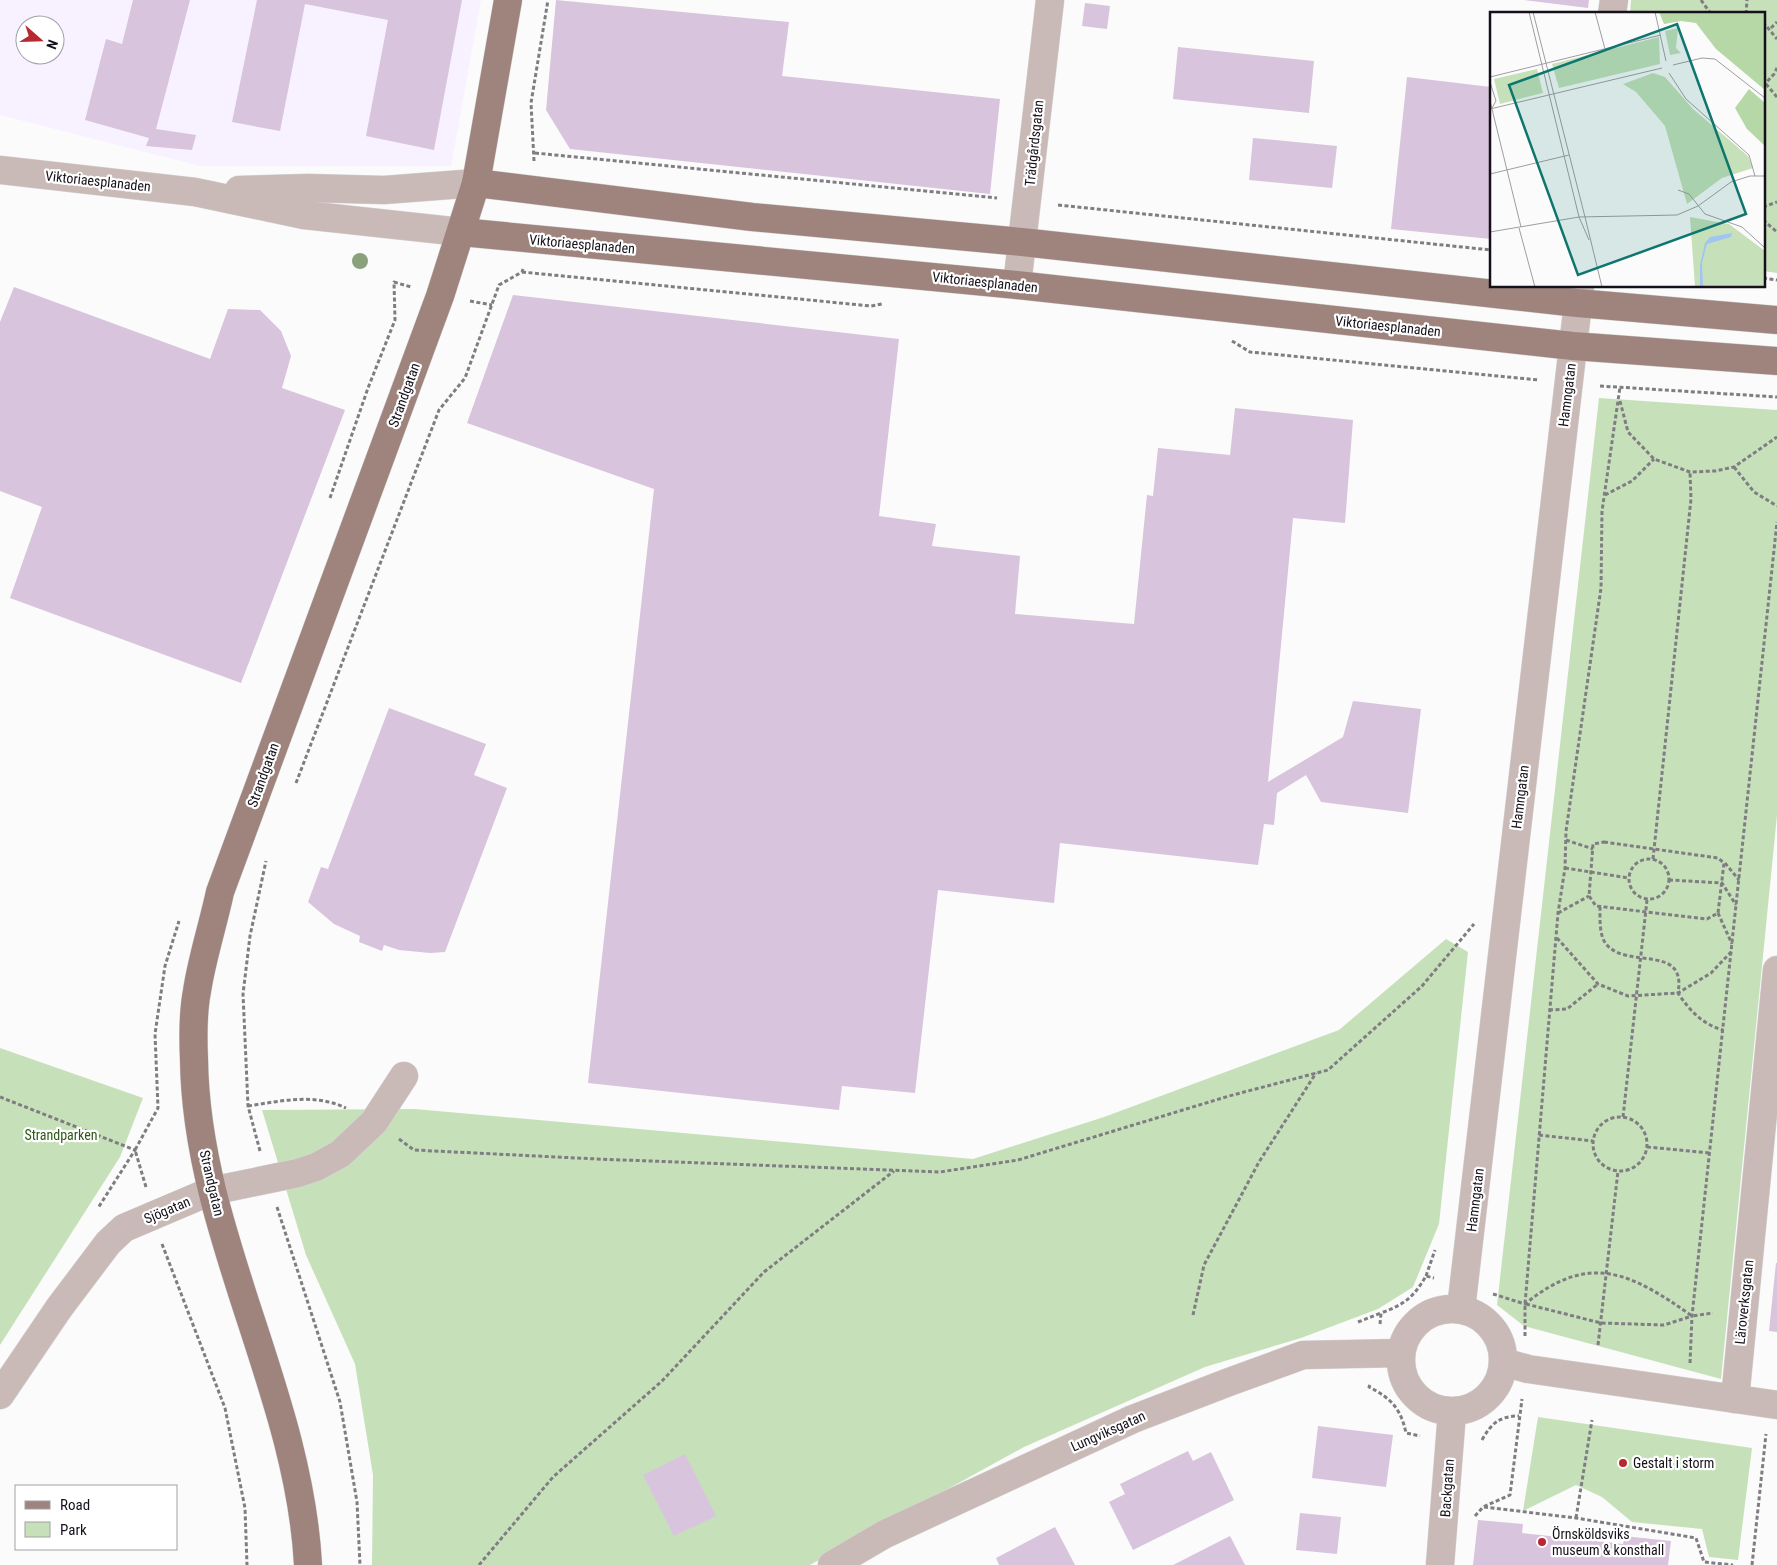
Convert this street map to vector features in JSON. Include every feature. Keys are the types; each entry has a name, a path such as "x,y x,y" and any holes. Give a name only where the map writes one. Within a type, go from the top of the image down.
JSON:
{"main road":[{"name":"Strandgatan","path":"308,1565 307,1538 296,1473 211,1191 199,1118 194,1060 196,992 220,892 437,306 461,232 476,183 508,0"},
{"name":"Viktoriaesplanaden","path":"476,183 752,217 1490,286"},
{"name":"Viktoriaesplanaden","path":"461,232 1017,285 1573,346 1777,361"},
{"name":"Viktoriaesplanaden","path":"1514,288 1578,294 1777,320"}],"street":[{"name":"Trädgårdsgatan","path":"1017,285 1050,0"},
{"name":"Viktoriaesplanaden","path":"3,178 196,192 308,188 384,190 476,183"},
{"name":"Viktoriaesplanaden","path":"196,192 304,215 461,232"},
{"name":"Hamngatan","path":"1461,1298 1470,1238 1578,294"},
{"name":"Läroverksgatan","path":"1735,1399 1740,1332 1777,970"},
{"name":"Sjögatan","path":"0,1394 59,1308 108,1243 124,1228 211,1191 316,1168 340,1154 374,1122 404,1076"},
{"path":"1516,1366 1500,1378 1493,1391 1482,1402 1468,1409 1452,1412 1434,1409 1419,1400 1407,1387 1401,1370 1400,1353 1405,1337 1415,1324 1428,1314 1444,1308 1461,1298 1475,1313 1487,1322 1496,1334 1502,1348 1516,1366 1772,1405"},
{"name":"Lungviksgatan","path":"832,1565 885,1534 1133,1419 1229,1382 1303,1355 1400,1353"},
{"name":"Backgatan","path":"1440,1565 1452,1412"}],"path":[{"path":"531,190 535,153 531,103 548,0"},
{"path":"1701,0 1710,12"},
{"path":"1771,28 1777,22"},
{"path":"1764,23 1771,28 1777,39"},
{"path":"1777,68 1765,85 1777,96"},
{"path":"1764,207 1777,202"},
{"path":"1764,221 1777,232"},
{"path":"522,272 526,238"},
{"path":"292,791 439,410 465,378 499,285 522,272 872,306 891,303"},
{"path":"1764,278 1777,280"},
{"path":"1228,338 1250,352 1568,383 1777,397"},
{"path":"1474,1518 1483,1507 1510,1495 1519,1416 1516,1366 1524,1326 1538,1135 1558,913 1565,868 1566,840 1601,588 1602,511 1620,387"},
{"path":"1619,400 1628,432 1654,458 1690,472 1715,471 1734,467 1777,437"},
{"path":"1605,495 1632,481 1654,458"},
{"path":"1734,467 1754,492 1777,506"},
{"path":"1653,859 1691,499 1690,472"},
{"path":"1689,1391 1692,1316 1777,522"},
{"path":"1566,840 1593,848"},
{"path":"1718,913 1706,919 1596,906 1589,896 1593,844 1604,842 1718,858 1739,880"},
{"path":"267,856 250,936 243,994 248,1106 268,1179 340,1402 357,1502 360,1565"},
{"path":"1646,859 1653,859 1666,869 1669,880 1665,892 1660,897 1647,900 1636,895 1629,884 1629,878 1634,865 1646,859"},
{"path":"1724,863 1718,913 1732,949"},
{"path":"1565,868 1629,878"},
{"path":"1669,880 1722,883"},
{"path":"1722,883 1737,906"},
{"path":"1558,913 1589,896"},
{"path":"1623,1117 1647,900"},
{"path":"1600,907 1601,928 1606,943 1616,952 1640,958 1661,960 1675,968 1680,980 1678,993 1688,1008 1710,1026 1723,1030"},
{"path":"248,1106 307,1098 336,1103 374,1122 414,1150 940,1172 1018,1160 1230,1096 1328,1070 1422,986 1475,923"},
{"path":"1557,937 1598,984 1628,996 1678,993 1711,973 1732,949"},
{"path":"1549,1010 1568,1008 1598,984"},
{"path":"1193,1315 1204,1265 1259,1162 1316,1073"},
{"path":"0,1097 136,1150"},
{"path":"1623,1117 1638,1124 1644,1130 1647,1147 1640,1162 1626,1170 1618,1171 1602,1164 1596,1158 1593,1141 1599,1126 1606,1120 1623,1117"},
{"path":"1538,1135 1593,1141"},
{"path":"1647,1147 1710,1153"},
{"path":"479,1565 553,1477 662,1381 764,1272 894,1171"},
{"path":"1598,1345 1618,1171"},
{"path":"1525,1304 1541,1291 1562,1279 1587,1272 1628,1278 1655,1290 1692,1316"},
{"path":"1461,1298 1499,1295 1525,1304 1601,1323 1664,1325 1692,1316 1720,1312 1740,1332"},
{"path":"1752,1565 1772,1405"},
{"path":"1576,1518 1592,1420"},
{"path":"1483,1507 1576,1518 1696,1538 1704,1562 1733,1565"}],"shaded area":[{"path":"0,0 481,0 451,166 200,166 0,115"}],"green space":[{"path":"1631,0 1777,0 1777,273 1764,271 1764,12 1630,12"},
{"path":"1599,398 1777,410 1777,815 1721,1379 1524,1326 1497,1305"},
{"path":"1446,939 1468,952 1439,1224 1413,1287 1378,1309 1301,1338 1205,1367 1024,1447 810,1565 372,1565 373,1475 355,1364 306,1255 262,1110 415,1109 973,1159 1104,1117 1339,1030"},
{"name":"Strandparken","path":"0,1048 143,1098 120,1157 0,1345"},
{"path":"1538,1417 1752,1448 1738,1560 1709,1557 1702,1529 1632,1522 1602,1497 1576,1485 1523,1511"}],"building":[{"path":"133,0 190,0 156,129 196,135 192,150 146,146 149,138 85,120 106,39 122,44"},
{"path":"257,0 462,0 434,150 366,136 388,20 305,4 280,131 232,122"},
{"path":"556,0 789,22 782,76 1000,99 990,194 570,149 546,110"},
{"path":"1524,0 1589,0 1588,8"},
{"path":"1085,3 1110,6 1107,29 1082,26"},
{"path":"1178,47 1314,61 1309,113 1173,99"},
{"path":"1407,77 1490,87 1490,239 1391,229"},
{"path":"1253,138 1337,146 1332,188 1249,180"},
{"path":"14,287 210,359 228,309 260,310 281,331 291,356 282,388 345,410 241,683 10,598 42,507 0,491 0,322"},
{"path":"513,295 899,339 879,516 936,524 932,546 1020,556 1015,614 1134,624 1147,495 1153,496 1158,448 1230,455 1235,408 1353,420 1345,523 1293,518 1268,782 1343,737 1353,701 1421,709 1408,813 1321,802 1306,775 1277,793 1274,825 1264,824 1258,865 1060,843 1054,903 938,890 915,1093 842,1086 839,1110 588,1083 654,489 467,423"},
{"path":"389,708 486,744 474,775 507,788 445,952 430,953 399,950 384,945 382,951 359,942 360,936 334,924 308,902 321,867 328,869"},
{"path":"1777,1263 1777,1332 1769,1331"},
{"path":"1318,1426 1393,1435 1386,1487 1312,1478"},
{"path":"1188,1451 1193,1461 1211,1452 1234,1500 1133,1550 1109,1502 1125,1494 1120,1484"},
{"path":"685,1454 716,1516 674,1536 643,1475"},
{"path":"1300,1513 1341,1517 1337,1554 1296,1550"},
{"name":"Örnsköldsviks museum & konsthall","path":"1478,1520 1523,1524 1522,1533 1623,1544 1624,1536 1671,1541 1668,1565 1473,1565"},
{"path":"1055,1527 1075,1565 999,1565 996,1558"},
{"path":"1230,1536 1245,1565 1173,1565"}],"place":[{"name":"Gestalt i storm","path":"1623,1463"},
{"name":"Örnsköldsviks museum & konsthall","path":"1542,1542"}]}
